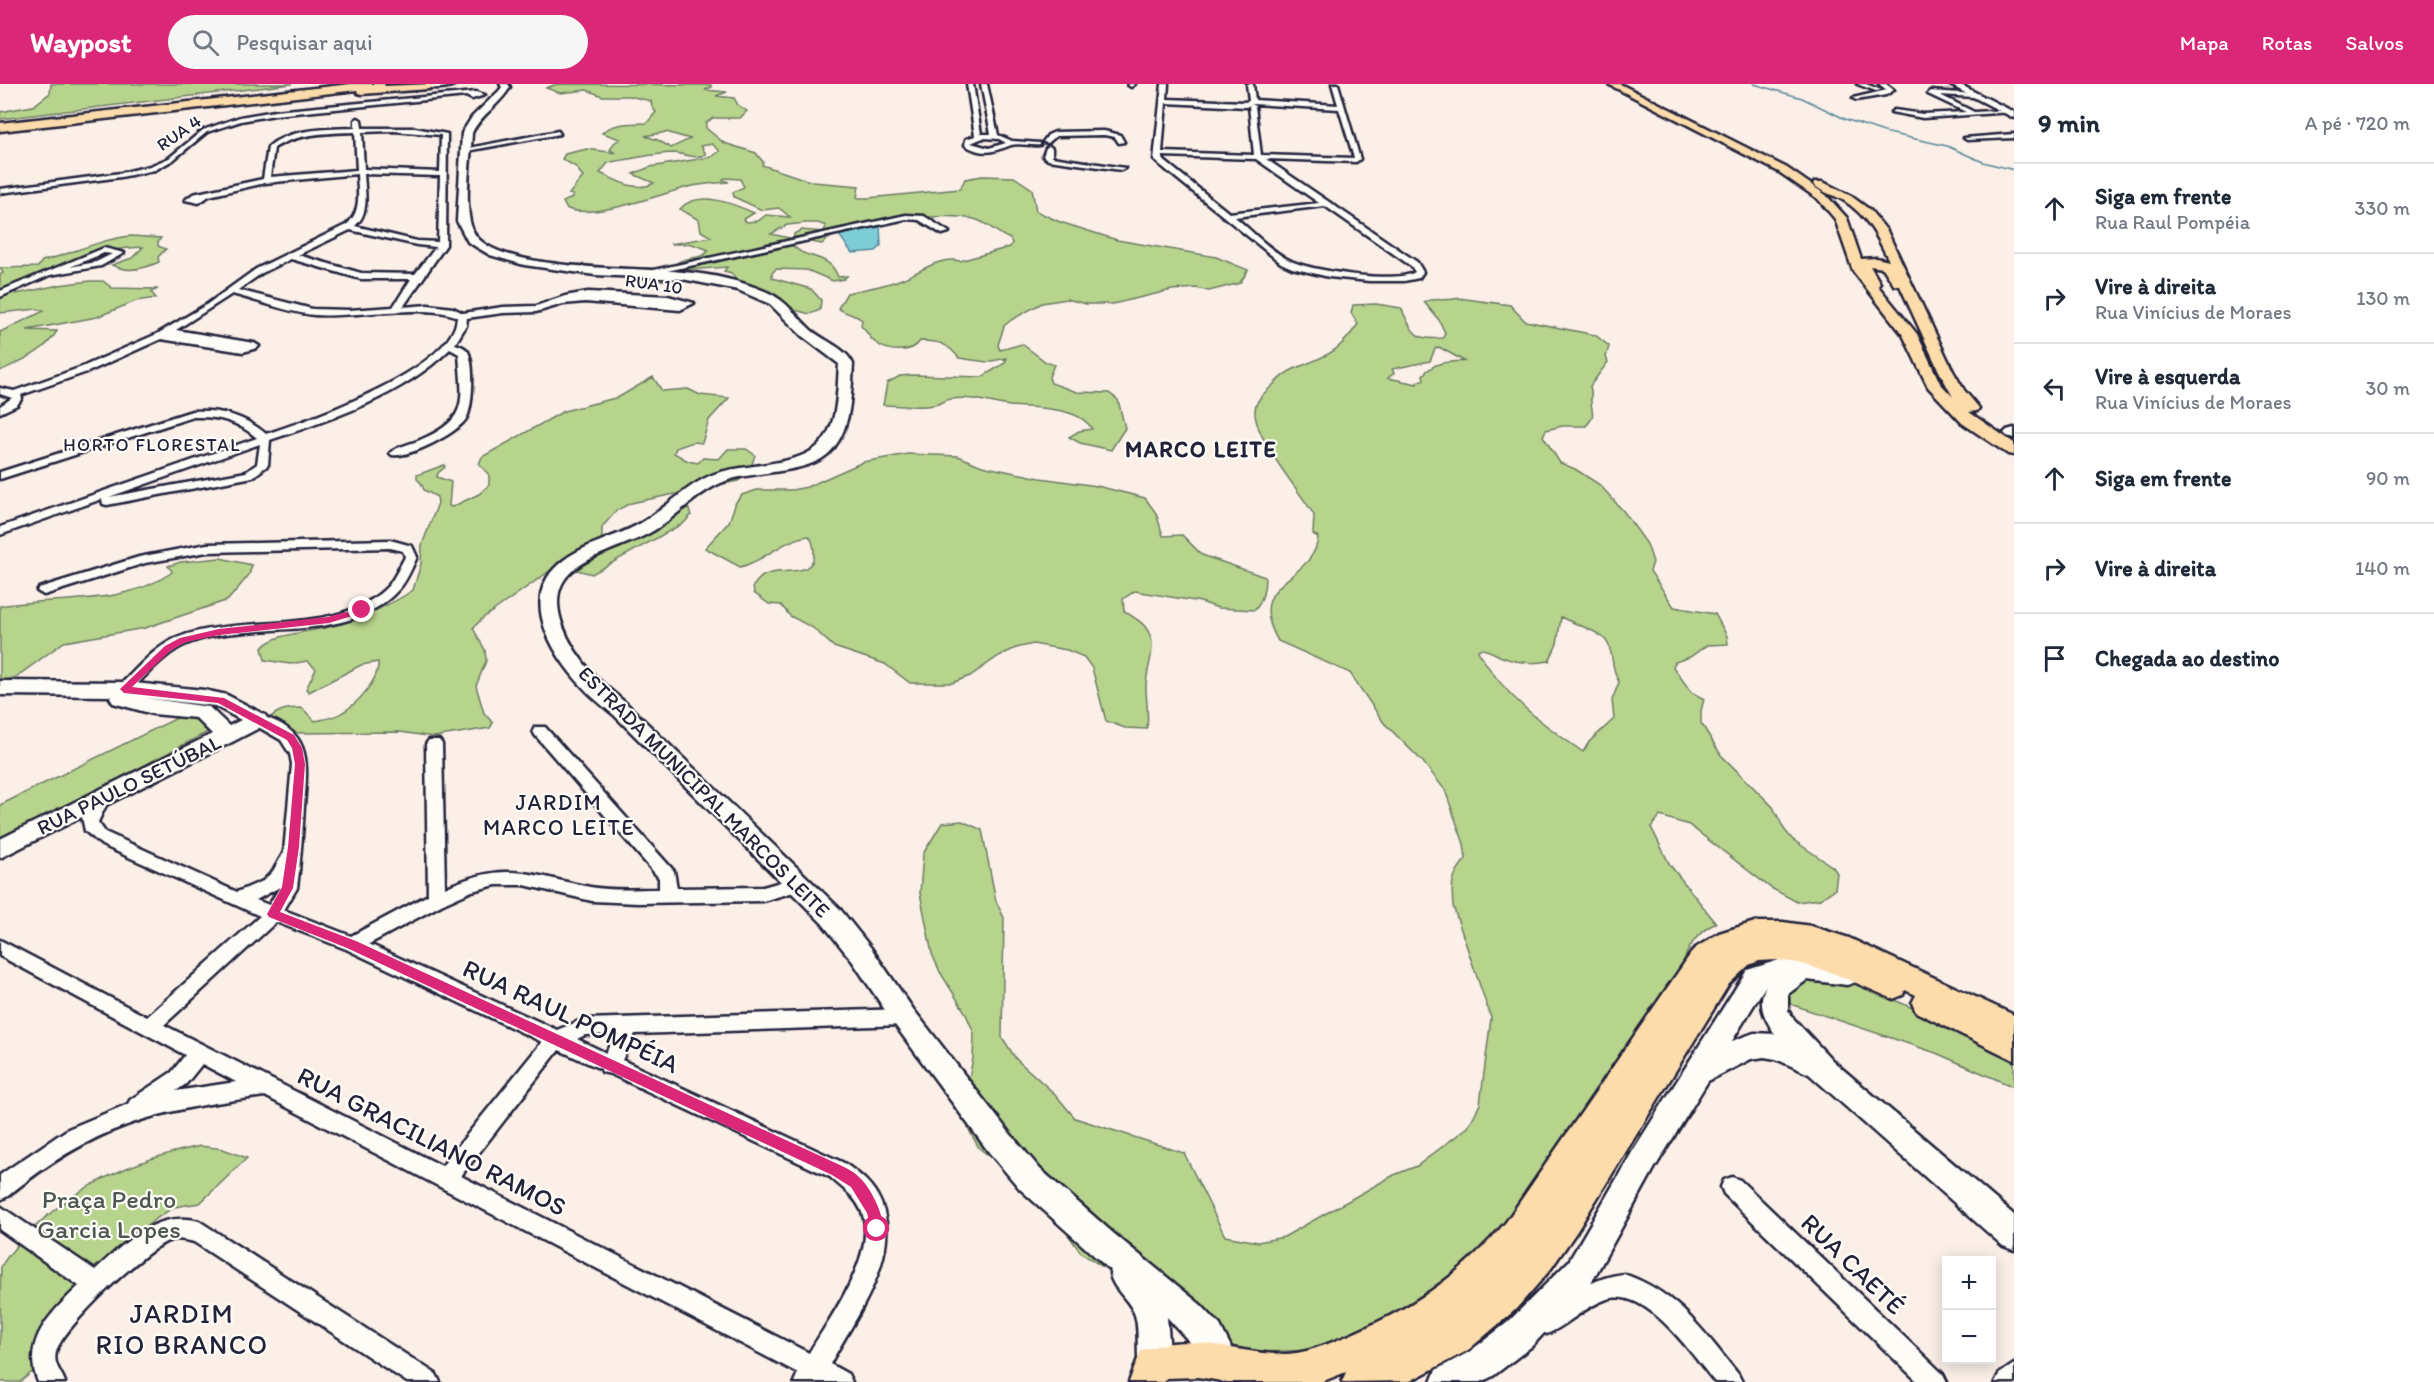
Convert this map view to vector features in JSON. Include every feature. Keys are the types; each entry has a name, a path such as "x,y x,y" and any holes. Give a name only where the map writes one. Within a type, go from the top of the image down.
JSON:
{"highway":[{"path":"0,125 355,84"},
{"path":"0,125 380,84"},
{"path":"401,84 400,86 404,88 429,86"},
{"path":"292,94 429,86"}],"main road":[{"path":"1613,84 1783,170 1822,197 1841,218 1858,271 1910,334 1939,392 1941,402 1958,423 1989,448 2014,464"},
{"path":"1619,84 1834,191 1866,212 1883,234 1932,341 1967,397 2011,436 2014,450"},
{"path":"1932,341 1918,325 1890,267 1875,262 1863,264 1865,272 1874,284 1918,336 1944,390 1961,409 2011,436"},
{"path":"1939,392 1960,414 2011,436"},
{"path":"1150,1373 1168,1358 1187,1358 1227,1374 1296,1372 1318,1366 1385,1339 1424,1319 1456,1298 1491,1267 1518,1234 1704,957 1716,946 1734,938 1749,933 1764,932 1794,934 1818,939 1861,955 2014,1028"},
{"path":"1360,1382 1397,1368 1455,1339 1510,1290 1538,1258 1564,1220 1719,976 1745,953 1765,950 1795,951 1818,956 1880,980 2014,1047"}],"street":[{"path":"429,86 452,84"},
{"path":"504,84 509,84"},
{"name":"ESTRADA MUNICIPAL MARCOS LEITE","path":"504,84 506,87 503,93 471,123 467,133 464,228 477,244 496,254 535,265 715,280 747,288 775,300 807,334 844,359 846,364 842,415 828,443 817,454 721,477 701,487 646,527 566,567 555,579 550,592 555,632 586,679 621,710 831,916 862,955 904,1017 998,1141 1030,1179 1102,1244 1190,1316 1208,1337 1227,1374"},
{"path":"969,84 978,137"},
{"path":"984,84 995,136"},
{"path":"1165,84 1158,160 1284,261 1308,270 1382,279 1408,278 1419,272 1414,264 1258,158 1250,84"},
{"path":"1158,154 1349,161 1358,158 1335,84"},
{"path":"1856,98 1876,96 1891,90 1860,84"},
{"path":"1952,84 2012,112"},
{"path":"1967,84 1977,96"},
{"path":"1971,112 1930,93 1977,96"},
{"path":"971,94 986,94"},
{"path":"298,111 339,110 469,95"},
{"path":"1163,101 1343,107"},
{"path":"357,120 381,106"},
{"path":"298,111 339,110"},
{"name":"RUA 4","path":"0,189 121,175 152,168 171,159 205,131 225,123 256,116 298,111"},
{"path":"1894,112 1919,116 2012,112"},
{"path":"357,120 348,116 369,113"},
{"path":"0,392 15,394 86,369 165,334 259,271 349,227 361,214 361,170 357,120"},
{"path":"266,181 268,151 277,142 310,133 428,130 444,134 442,245 397,309"},
{"path":"1120,142 1118,135 1104,132 1055,134 1050,136 1053,145 1047,156 1050,159 1120,168"},
{"path":"467,149 558,133"},
{"path":"1010,143 1006,139 995,136 978,137 968,140 967,144 986,150 1005,147 1010,143 1053,145"},
{"path":"1967,138 2014,136"},
{"path":"204,196 266,181 361,170 444,174"},
{"path":"1227,216 1326,204"},
{"path":"644,273 906,217 921,218 945,232"},
{"path":"349,227 410,242 442,245"},
{"path":"0,294 104,250 120,253 98,264 51,273"},
{"path":"288,255 361,276 418,277"},
{"path":"0,531 265,439 383,391 414,374 449,345 463,327 462,316 442,309 397,309 348,313 312,312 230,291"},
{"name":"RUA 10","path":"462,316 503,309 536,309 587,297 668,299 689,303 680,307 587,297"},
{"path":"165,334 243,350"},
{"path":"396,453 444,432 461,418 465,410 464,354 462,350 449,345"},
{"path":"0,410 13,403 17,398 15,394"},
{"path":"0,476 192,414 213,414 239,420 251,426 265,439 266,461 258,471 249,475 127,498 74,505"},
{"path":"44,591 143,560 207,548 390,543 408,549 411,557 405,574 380,600 362,610 329,620 219,632 184,640 168,648 124,689"},
{"path":"0,690 124,689 220,700 290,737 297,748 300,764 294,847 288,888 273,914 149,1027"},
{"path":"94,690 153,707 202,712 227,736"},
{"path":"174,709 192,705 204,697"},
{"name":"RUA PAULO SETÚBAL","path":"0,849 258,720"},
{"path":"540,731 668,876 668,896"},
{"path":"434,744 437,899"},
{"name":"RUA RAUL POMPÉIA","path":"102,797 91,814 89,824 93,833 237,899 352,945 837,1170 856,1183 873,1210 877,1229 877,1246 873,1260 853,1299 810,1376"},
{"path":"237,899 261,891 277,881 294,847"},
{"path":"352,945 437,899 468,885 496,878 524,878 592,894 668,896 763,894 798,884"},
{"name":"RUA GRACILIANO RAMOS","path":"0,947 149,1027 445,1179 810,1376 840,1382"},
{"path":"1448,1382 1480,1364 1520,1334 1580,1272 1644,1159 1756,978 1786,968 1804,968 1880,980"},
{"path":"1804,968 1780,984 1775,994 1775,1012 1823,1070 2014,1235"},
{"path":"445,1179 555,1040 584,1027 904,1017"},
{"path":"609,1066 629,1026"},
{"path":"1700,1071 1749,1045 1762,1043 1786,1049 1823,1070"},
{"path":"126,1113 179,1078 199,1053"},
{"path":"0,1189 51,1150 92,1127 126,1113 231,1091 266,1087"},
{"name":"RUA CAETÉ","path":"1732,1188 1935,1382"},
{"path":"0,1217 96,1284"},
{"path":"53,1382 42,1362 46,1344 60,1324 96,1284 154,1236 169,1229 183,1228 199,1232 428,1382"},
{"name":"ESTRADA MUNICIPAL MARCOS LEITE","path":"1102,1244 1135,1285 1154,1318 1150,1373"},
{"path":"1497,1351 1607,1287 1621,1285 1634,1287 1650,1294 1730,1382"},
{"path":"2007,1382 2014,1376"}],"green space":[{"path":"51,84 292,84 0,119 0,112 33,106 50,93"},
{"path":"557,84 711,85 712,87 705,90 727,92 716,96 734,98 738,105 747,111 740,118 713,118 706,123 706,128 724,143 756,153 763,162 762,165 813,182 859,186 857,198 960,189 965,179 982,176 1014,177 1032,189 1036,211 1060,222 1117,240 1216,257 1248,270 1240,283 1209,291 1196,288 1172,290 1113,304 1086,304 1067,299 1042,303 1004,326 998,345 1000,350 1022,344 1046,362 1054,365 1049,377 1051,383 1077,392 1109,393 1118,400 1125,428 1111,450 1080,443 1069,437 1079,431 1092,429 1085,421 1066,412 1010,406 967,398 946,400 928,406 883,405 887,383 900,376 982,377 1005,363 1007,358 987,362 959,358 946,346 932,342 920,341 905,350 893,350 881,346 861,326 862,320 838,308 847,293 895,281 937,263 960,261 1010,247 1012,243 1010,239 974,219 941,217 871,225 849,230 822,244 794,242 792,245 798,250 829,264 838,277 847,276 844,279 833,281 807,270 776,269 772,273 772,278 811,289 821,300 820,310 810,314 787,308 738,282 731,273 724,271 727,267 687,270 677,263 703,255 709,250 692,244 670,244 711,237 701,231 699,220 680,209 696,200 716,200 754,213 744,219 746,222 758,221 766,215 790,217 779,208 762,210 734,197 733,192 744,187 740,179 725,178 723,180 729,182 688,187 608,209 577,211 566,208 563,202 572,198 573,195 569,194 583,177 576,167 562,159 565,154 587,149 616,153 610,150 620,139 602,133 617,125 647,123 656,112 651,101 629,96 602,96 587,90 560,93 546,88","holes":["666,132 690,139 671,148 658,140 645,136","712,144 720,151 711,157 650,167 633,174 654,183 647,186 633,186 600,173 608,163 616,161 667,153 702,156 706,154 701,146","818,223 826,226 824,232 801,230 794,234 794,239 771,234 787,225"]},
{"path":"131,236 161,238 158,246 166,249 158,257 159,262 136,269 124,269 112,265 132,258 143,247 93,254 49,272 18,290 16,294 59,285 103,281 112,288 158,289 151,292 156,298 136,301 97,317 27,330 57,331 52,339 39,350 0,371 0,332 44,311 37,309 0,313 0,275 3,273 0,268 38,267 42,261 108,240"},
{"path":"1454,299 1510,305 1525,321 1595,335 1609,346 1606,357 1608,362 1590,386 1593,415 1589,422 1586,426 1562,426 1546,430 1543,436 1560,463 1575,469 1600,485 1624,512 1647,544 1653,562 1650,571 1674,607 1715,614 1727,636 1728,644 1707,645 1690,657 1675,662 1673,667 1691,692 1704,699 1701,723 1721,755 1773,807 1792,839 1833,867 1837,873 1835,889 1820,899 1797,902 1771,888 1689,825 1660,816 1651,827 1670,865 1716,923 1700,934 1689,948 1676,983 1528,1256 1333,1349 1215,1354 1196,1326 1081,1253 1040,1195 979,1148 959,1105 967,1089 973,1058 974,1033 965,1012 940,972 932,954 920,893 923,854 942,823 962,821 982,830 996,901 1004,918 1002,1037 1016,1059 1055,1094 1075,1118 1184,1153 1225,1236 1258,1242 1284,1237 1394,1175 1417,1166 1468,1127 1480,1104 1491,1018 1453,906 1453,881 1457,870 1466,859 1464,844 1445,790 1423,762 1384,723 1350,673 1278,641 1269,621 1269,605 1274,593 1305,564 1314,552 1318,537 1313,534 1314,515 1270,451 1257,424 1255,413 1260,398 1283,375 1330,353 1343,342 1358,324 1351,313 1353,305 1376,304 1401,308 1415,333 1433,339 1443,338 1445,333 1439,320 1424,302","holes":["1439,347 1464,361 1447,362 1432,367 1423,375 1424,379 1417,384 1388,378 1394,373 1392,369 1430,361 1435,349","1561,617 1595,632 1606,641 1619,682 1612,700 1614,719 1589,742 1583,752 1524,708 1499,681 1478,651 1485,649 1519,662 1549,661 1557,644"]},
{"path":"653,377 662,391 688,389 700,395 729,398 709,420 702,443 693,442 676,448 674,453 688,461 698,463 703,458 719,459 728,449 746,449 755,455 749,473 738,481 631,503 617,510 602,527 602,539 596,545 688,507 691,515 684,523 592,574 562,566 554,568 483,618 473,628 485,650 486,661 476,686 484,713 493,723 490,728 434,737 400,732 299,733 283,730 269,719 280,711 297,708 302,708 315,721 333,717 355,703 371,683 378,669 378,662 361,665 309,692 306,689 316,669 307,661 290,664 265,660 262,648 267,643 284,636 332,626 363,615 394,602 413,590 421,564 422,545 438,503 437,497 424,490 417,475 444,465 445,467 437,477 451,482 449,506 452,507 479,494 489,485 489,475 479,464 482,457 564,411 619,397"},
{"path":"908,454 958,456 982,466 1040,478 1097,486 1145,498 1156,513 1163,536 1182,535 1202,555 1265,577 1262,599 1255,610 1218,608 1201,602 1135,591 1123,599 1124,611 1145,626 1152,646 1146,679 1147,729 1125,728 1106,721 1092,668 1084,657 1067,650 1033,644 1016,648 999,656 970,676 952,683 910,683 885,664 834,647 813,628 790,616 781,605 769,604 754,593 753,586 769,573 802,570 808,567 814,553 809,536 791,541 758,560 740,567 705,548 729,522 736,502 742,495 757,490 792,490 807,487 863,462"},
{"path":"220,558 252,565 249,575 228,600 145,628 64,642 16,677 0,682 0,606 110,596 152,584 171,573 168,566 181,562"},
{"path":"193,710 221,725 0,841 0,805"},
{"path":"1835,976 1866,987 2014,1054 2014,1087 1936,1053 1790,1004 1789,993 1805,978"},
{"name":"Praça Pedro Garcia Lopes","path":"200,1146 223,1149 247,1158 200,1203 174,1207 154,1220 110,1258 38,1367 20,1382 0,1382 1,1267 6,1258 45,1218 84,1189 129,1167"}],"water":[{"path":"880,225 881,246 876,251 852,253 839,235"}],"waterway":[{"path":"1754,84 1802,98 1845,119 1884,132 1947,146 1983,162 2014,170"}],"district":[{"name":"HORTO FLORESTAL","path":"152,445"},
{"name":"MARCO LEITE","path":"1201,449"},
{"name":"JARDIM MARCO LEITE","path":"559,814"},
{"name":"JARDIM RIO BRANCO","path":"182,1330"}],"route":[{"path":"362,610 329,620 219,632 184,640 168,648 124,689 220,700 290,737 297,748 300,764 294,847 288,888 273,914 352,945 837,1170 856,1183 866,1197 873,1210 877,1229"}]}
